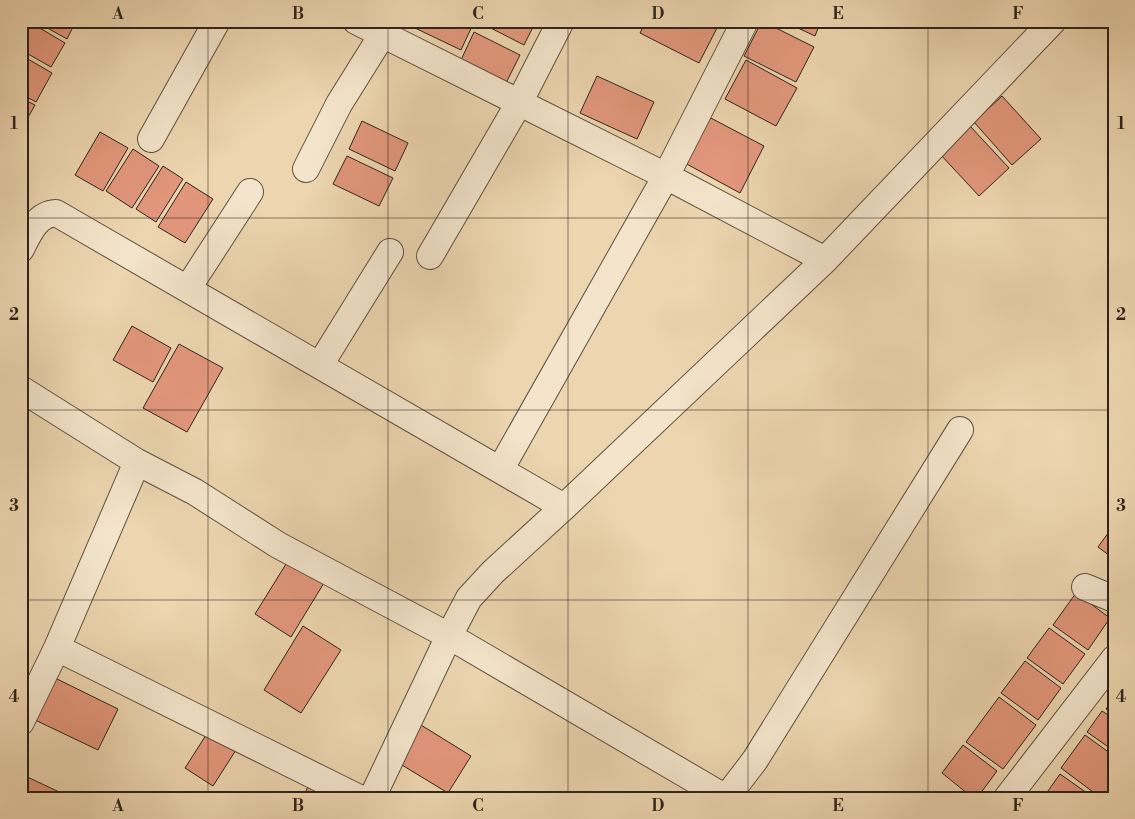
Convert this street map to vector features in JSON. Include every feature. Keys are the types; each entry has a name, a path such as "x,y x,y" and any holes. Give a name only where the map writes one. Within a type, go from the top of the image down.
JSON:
{"street":[{"path":"152,139 217,21"},
{"path":"356,21 386,28 519,102 666,176 825,260"},
{"path":"430,256 519,102 561,21"},
{"path":"500,470 666,176 746,21"},
{"path":"372,798 469,598 493,572 825,260 1053,21"},
{"path":"306,170 339,104 386,28"},
{"path":"188,288 250,192"},
{"path":"21,249 30,230 42,218 56,212 564,507"},
{"path":"320,365 390,252"},
{"path":"21,390 137,462 195,492 278,545 449,636 726,798 755,760 960,430"},
{"path":"21,722 57,648 137,462"},
{"path":"1085,587 1114,599"},
{"path":"57,648 359,798"},
{"path":"1007,798 1114,659"}],"building":[{"path":"21,21 28,21 65,43 51,67 21,50"},
{"path":"35,21 76,21 67,39"},
{"path":"418,21 474,22 461,50 415,28"},
{"path":"479,21 536,21 524,45"},
{"path":"646,21 705,21 717,28 699,63 640,33"},
{"path":"762,21 814,47 796,82 744,56"},
{"path":"783,21 821,21 815,36"},
{"path":"474,32 520,55 506,83 461,60"},
{"path":"21,55 52,73 36,102 21,94"},
{"path":"746,60 797,88 776,126 725,99"},
{"path":"597,76 654,102 637,139 580,113"},
{"path":"1002,96 1041,139 1012,165 974,122"},
{"path":"21,98 35,105 21,130"},
{"path":"707,116 764,146 740,193 683,162"},
{"path":"362,121 408,143 395,171 349,149"},
{"path":"970,126 1009,168 979,196 940,154"},
{"path":"100,132 128,148 103,191 75,175"},
{"path":"133,149 159,166 132,208 106,191"},
{"path":"347,156 393,178 379,206 333,184"},
{"path":"163,166 183,179 156,222 136,209"},
{"path":"186,182 213,199 185,243 158,227"},
{"path":"132,326 171,348 153,382 113,360"},
{"path":"179,344 223,368 187,432 143,408"},
{"path":"1114,525 1114,559 1098,547"},
{"path":"291,556 327,578 291,637 255,614"},
{"path":"1076,593 1110,618 1088,650 1053,625"},
{"path":"303,626 341,650 301,713 264,690"},
{"path":"1049,628 1085,654 1063,684 1027,658"},
{"path":"1025,661 1061,688 1038,720 1001,693"},
{"path":"53,677 118,709 98,750 33,719"},
{"path":"999,697 1036,725 1003,769 966,742"},
{"path":"1114,698 1114,714 1106,709"},
{"path":"1102,711 1114,719 1114,751 1087,732"},
{"path":"421,725 471,756 448,793 397,762"},
{"path":"208,732 236,750 213,786 185,768"},
{"path":"1085,735 1114,756 1114,784 1103,798 1061,768"},
{"path":"963,745 997,771 977,798 973,798 942,773"},
{"path":"21,774 72,798 21,798"},
{"path":"1060,774 1094,798 1043,798"},
{"path":"309,784 339,798 303,798"}]}
